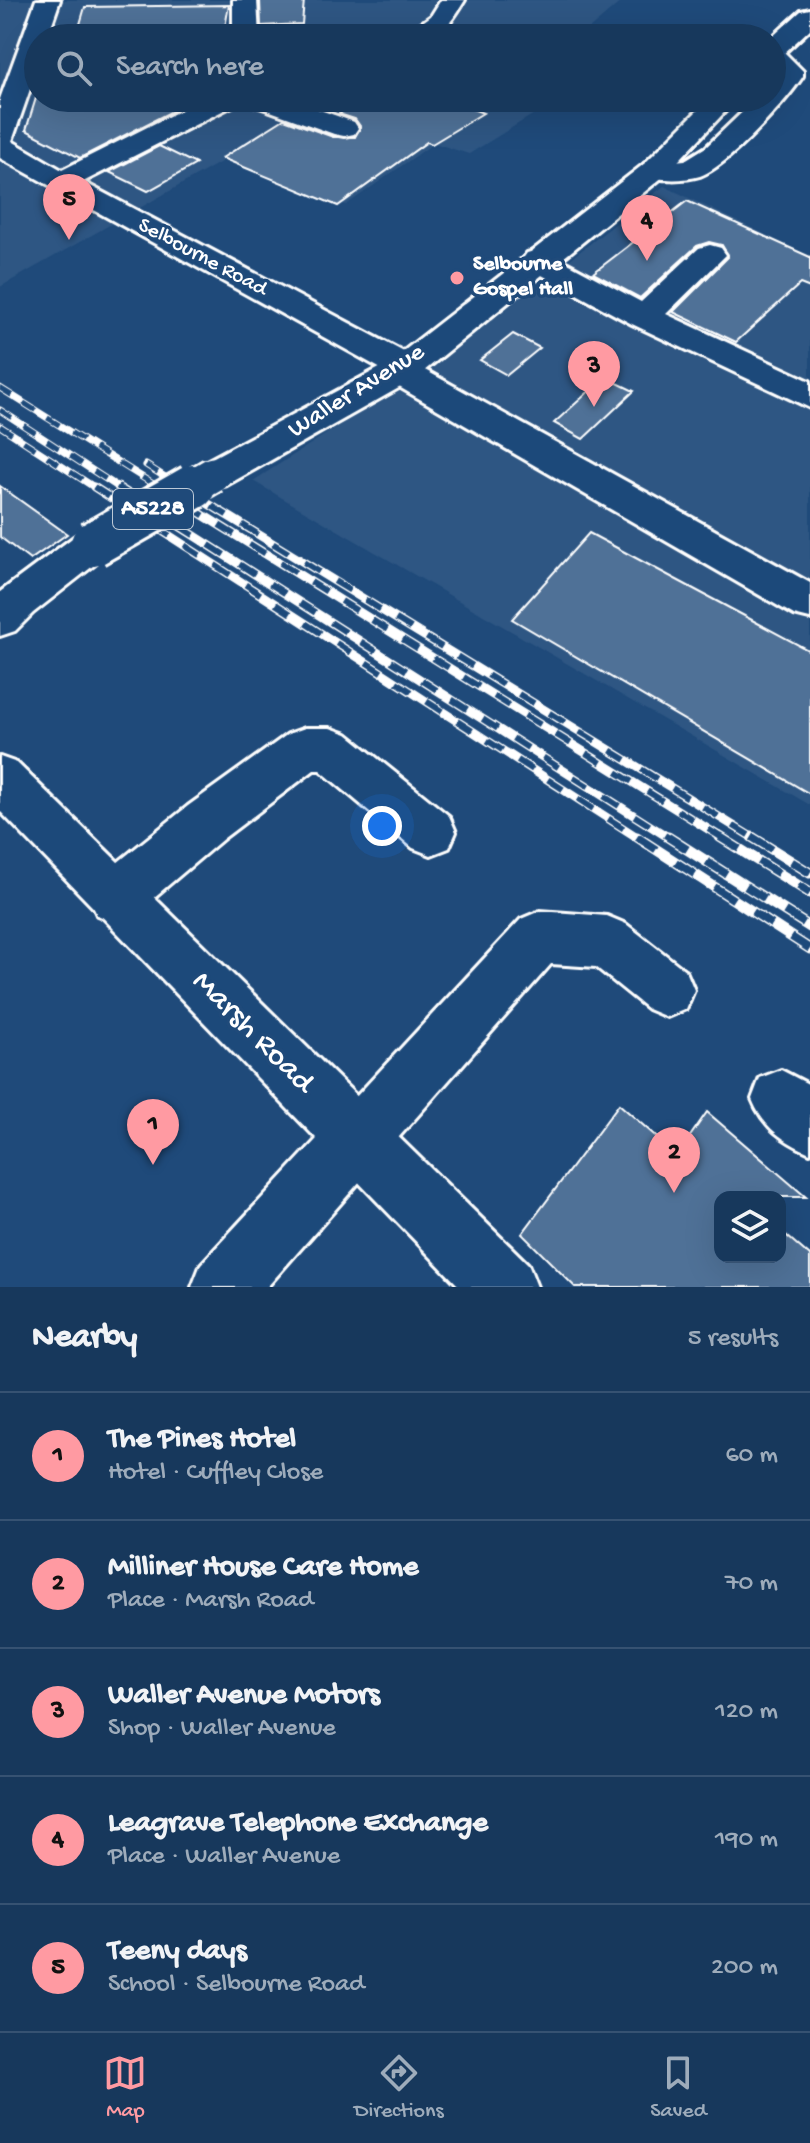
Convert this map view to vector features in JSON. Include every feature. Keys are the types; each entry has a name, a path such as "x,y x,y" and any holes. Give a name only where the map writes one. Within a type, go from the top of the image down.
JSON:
{"street":[{"path":"40,24 48,0"},
{"path":"245,0 246,24"},
{"path":"426,24 440,21 453,0"},
{"path":"786,39 810,16"},
{"path":"0,138 24,69"},
{"path":"61,182 198,112"},
{"path":"300,112 344,128"},
{"name":"Waller Avenue","path":"6,610 93,544 403,370 654,170 711,112"},
{"path":"654,170 692,169 716,153 758,112"},
{"name":"Selbourne Road","path":"0,146 403,370 809,603"},
{"path":"644,317 710,255"},
{"path":"538,260 644,317 810,396"},
{"path":"115,897 206,822 305,749 330,749 431,832"},
{"name":"Marsh Road","path":"0,778 505,1287"},
{"path":"224,1287 540,937 607,942 667,990"}],"shaded area":[{"path":"0,0 623,0 595,24 24,24 24,112 537,112 469,154 434,143 346,205 228,158 0,287"},
{"path":"664,186 810,256 810,805 253,481 438,362"}],"building":[{"path":"260,0 304,0 302,24 261,24"},
{"path":"229,5 226,24 80,24 85,7"},
{"path":"32,112 170,112 80,158 26,130"},
{"path":"483,113 432,144 427,142 338,206 222,158 284,119 333,137 355,137 360,126 355,119 339,114"},
{"path":"159,146 196,164 148,191 109,172"},
{"path":"687,201 810,257 810,288 800,284 736,342 673,312 728,257 722,245 709,242 697,246 640,298 593,273"},
{"path":"513,334 540,348 507,375 480,360"},
{"path":"605,377 634,391 583,439 554,423"},
{"path":"0,486 67,534 30,560 0,537"},
{"path":"589,533 810,651 810,794 512,619"},
{"path":"619,1104 677,1155 707,1112 806,1197 786,1197 786,1191 714,1191 714,1263 786,1263 786,1235 810,1256 810,1287 575,1287 522,1234"}],"railway":[{"path":"0,388 161,489"},
{"path":"0,410 121,489"},
{"path":"0,426 97,489"},
{"path":"146,465 184,489"},
{"path":"94,487 640,839"},
{"path":"118,487 671,839"},
{"path":"158,487 724,839"},
{"path":"181,487 755,839"},
{"path":"637,837 810,949"},
{"path":"668,837 810,927"},
{"path":"720,837 810,893"},
{"path":"752,837 810,873"}],"place":[{"name":"Teeny days","path":"69,240"},
{"name":"Leagrave Telephone Exchange","path":"647,261"},
{"name":"Selbourne Gospel Hall","path":"457,278"},
{"name":"Waller Avenue Motors","path":"594,407"},
{"name":"The Pines Hotel","path":"153,1165"},
{"name":"Milliner House Care Home","path":"674,1193"}]}
